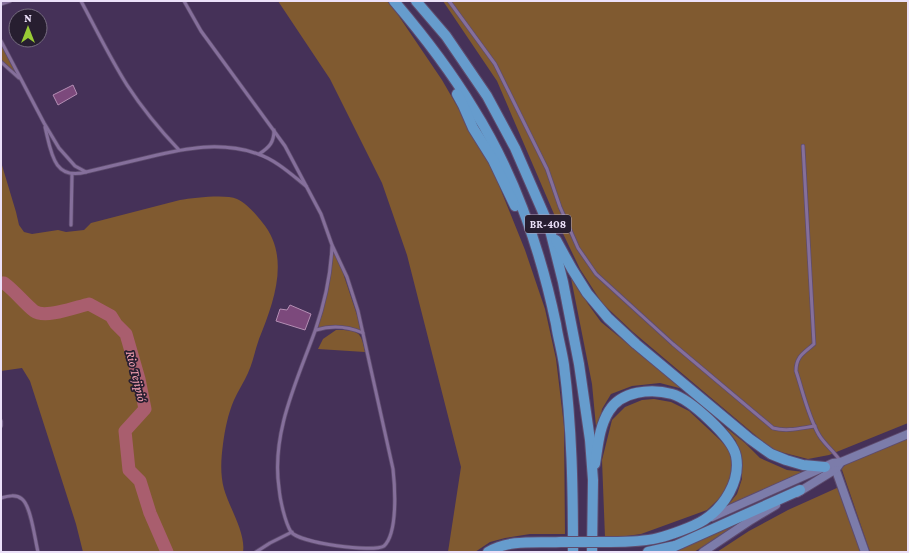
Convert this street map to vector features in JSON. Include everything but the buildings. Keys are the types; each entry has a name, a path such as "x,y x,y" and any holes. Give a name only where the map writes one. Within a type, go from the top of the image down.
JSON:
{"highway":[{"name":"BR-408","path":"394,1 406,15 463,105 473,128 493,160 536,249 548,285 564,364 571,439 573,482 573,552"},
{"name":"BR-408","path":"416,1 446,36 487,96 515,148 549,226 563,282 579,364 590,440 593,480 592,552"},
{"path":"549,226 572,269 587,293 608,318 636,344 750,439 771,454 803,465 834,465"},
{"path":"488,552 502,545 511,544 637,541 659,538 674,533 704,520 723,503 733,488 737,470 736,455 730,442 717,427 688,402 673,394 654,391 636,393 620,399 609,410 602,426 593,480"},
{"path":"648,552 675,546 800,490"}],"street":[{"path":"704,520 908,434"},
{"path":"703,552 800,490 834,465"},
{"path":"834,465 865,552"}],"lane":[{"path":"1,4 10,1"},
{"path":"81,1 111,58 127,84 147,113 179,150"},
{"path":"184,1 201,31 285,146 321,214 332,245 352,290 393,469 395,488 395,509 392,527 388,541 379,549 369,550 339,547 302,539 292,532 283,510 278,488 277,465 279,440 285,416 316,330 330,279 332,245"},
{"path":"449,1 495,64 547,169 560,207 578,248 596,274 673,344 774,428 788,430 815,426"},
{"path":"1,41 44,123 59,148 75,166 86,172"},
{"path":"1,62 21,80"},
{"path":"44,123 54,160 58,167 72,174 179,150 217,146 234,147 259,154 276,163 307,187"},
{"path":"259,154 271,145 274,138 274,130"},
{"path":"803,146 814,344 800,356 796,364 796,371 820,437 836,454 834,465"},
{"path":"71,224 72,174"},
{"path":"316,330 335,326 349,328 363,333"},
{"path":"1,421 1,426"},
{"path":"1,498 17,496 23,499 30,514 38,552"},
{"path":"256,552 292,532"}],"shaded area":[{"path":"278,1 387,1 442,80 490,163 525,250 545,309 556,359 564,426 565,534 530,534 490,542 475,552 448,552 461,467 407,255 382,183 330,79"},
{"path":"443,1 908,1 908,423 829,455 808,459 773,450 633,332 602,303 580,269 557,221 497,81"},
{"path":"1,42 19,76 1,61"},
{"path":"1,162 19,225 24,232 32,234 58,230 66,232 84,230 91,223 180,200 201,197 225,197 237,199 244,203 257,216 271,235 276,249 278,264 274,295 250,369 230,411 222,455 221,472 224,489 240,528 243,552 83,552 76,524 30,381 22,368 1,371"},
{"path":"332,245 340,257 344,276 363,333 335,326 316,330 326,295"},
{"path":"570,273 588,304 601,322 683,389 660,383 632,386 611,394 602,409 597,437 592,384"},
{"path":"336,330 349,330 357,333 362,340 365,352 318,349 323,339"},
{"path":"654,399 671,402 689,411 720,440 730,451 734,474 726,492 707,510 641,534 605,537 602,460 612,420 625,407 642,400"},
{"path":"725,427 745,443 760,458 787,470 804,472 728,505 737,494 742,479 741,464 736,441"},
{"path":"908,435 908,552 870,552 840,464"},
{"path":"839,487 863,552 717,552 749,531 788,510"},
{"path":"742,522 694,552 669,552 682,548"}],"waterway":[{"name":"Rio Tejipió","path":"1,283 8,286 30,308 39,313 53,313 89,304 111,316 116,324 126,334 139,379 145,409 125,431 129,470 140,481 150,513 167,552"}]}
